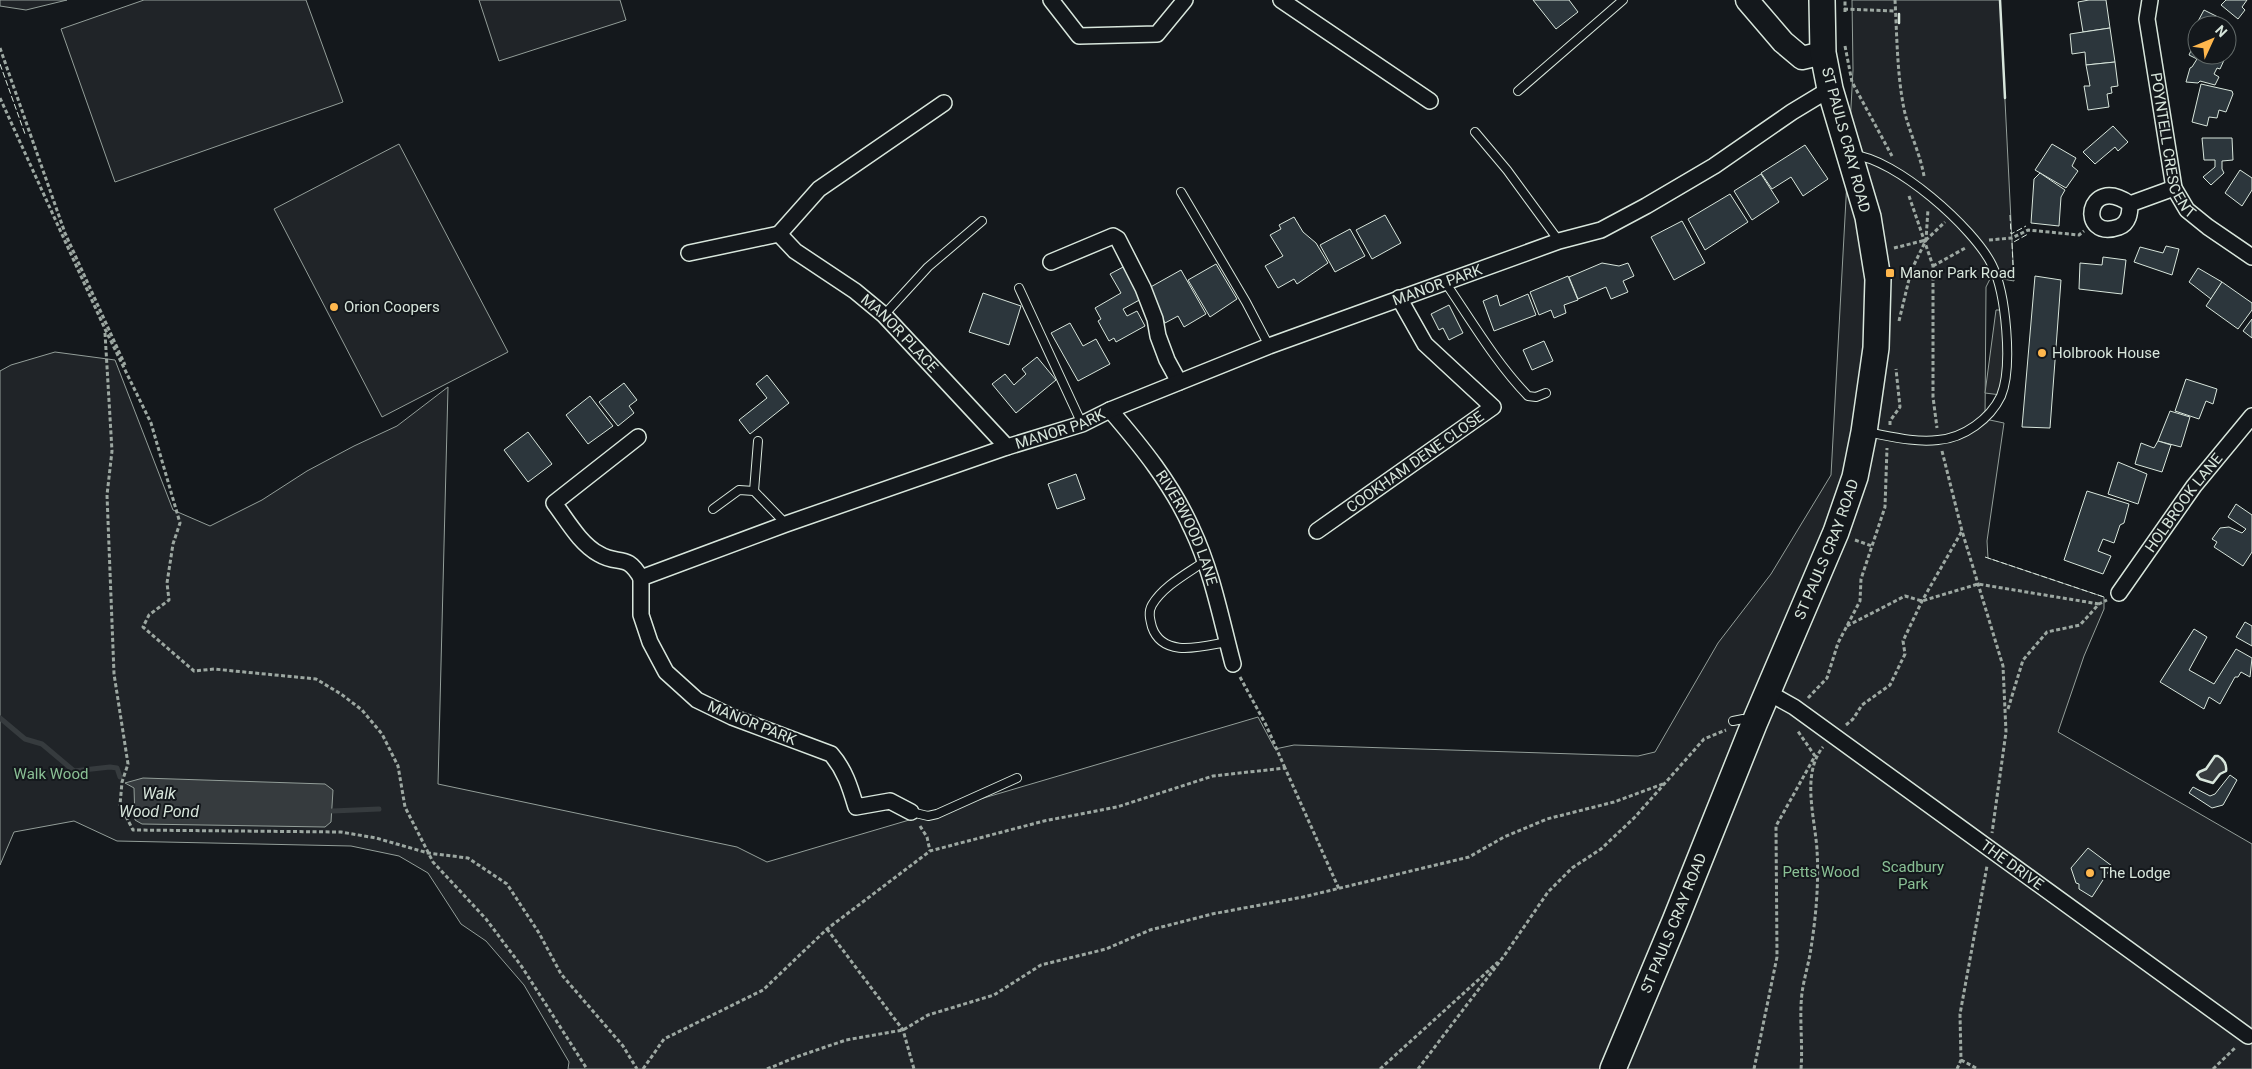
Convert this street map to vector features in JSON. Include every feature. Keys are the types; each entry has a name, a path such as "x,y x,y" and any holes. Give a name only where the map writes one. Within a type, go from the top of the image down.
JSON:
{"main road":[{"path":"1747,0 1783,42 1802,58 1823,53"},
{"name":"ST PAULS CRAY ROAD","path":"1613,1069 1675,921 1744,722 1778,698 1855,477 1864,432 1876,348 1878,279 1868,217 1830,89 1823,53 1829,5"}],"street":[{"path":"1051,0 1079,36 1157,34 1185,0"},
{"path":"1281,0 1430,101"},
{"name":"POYNTELL CRESCENT","path":"2150,0 2147,19 2174,188 2187,210 2252,257"},
{"name":"MANOR PARK","path":"911,812 890,802 856,807 849,780 839,763 830,754 732,717 697,700 666,672 650,642 641,615 641,578 786,524 1007,447 1082,424 1110,410 1269,346 1558,242 1601,230 1714,166 1792,112 1830,89"},
{"path":"689,253 779,234 819,189 944,103"},
{"path":"2130,204 2174,188"},
{"path":"2112,196 2130,204 2130,215 2123,226 2114,229 2103,228 2094,223 2090,216 2092,206 2100,198 2112,196"},
{"name":"MANOR PLACE","path":"779,234 796,251 855,290 884,315 1007,447"},
{"path":"1051,262 1113,236 1118,239 1143,288 1155,318 1158,336 1167,360 1179,382"},
{"name":"COOKHAM DENE CLOSE","path":"1317,530 1493,406 1425,344 1399,298"},
{"name":"RIVERWOOD LANE","path":"1110,410 1137,442 1174,495 1192,528 1205,560 1233,664"},
{"name":"HOLBROOK LANE","path":"2120,593 2194,486 2252,416"},
{"path":"638,437 554,503 586,545 598,554 626,561 634,566 641,578"},
{"name":"THE DRIVE","path":"1778,698 2250,1038"}],"lane":[{"path":"1518,91 1622,0"},
{"path":"1475,132 1507,170 1558,242"},
{"path":"1850,155 1866,156 1902,176 1952,216 1978,242 1993,266 2005,310 2007,362 2001,395 1989,415 1964,433 1939,440 1917,440 1864,432"},
{"path":"1181,192 1246,302 1269,346"},
{"path":"884,315 928,267 982,221"},
{"path":"1445,282 1521,389 1528,396 1536,397 1546,393"},
{"path":"1018,288 1082,424"},
{"path":"754,491 758,441"},
{"path":"713,509 739,490 754,491 786,524"},
{"path":"1205,560 1161,594 1149,610 1150,619 1153,630 1159,639 1178,648 1191,648 1227,642"},
{"path":"911,812 928,816 937,814 1017,778"}],"path":[{"path":"1829,5 1845,0"},
{"path":"1895,0 1904,109 1921,158 1928,195 1926,240"},
{"path":"1829,5 1896,11"},
{"path":"1829,5 1845,17"},
{"path":"1844,40 1852,82 1902,176 1926,240 1933,266 1933,397 1939,440 1962,531 2003,666 2007,712 2006,732 1989,849 1960,1014 1961,1060 1957,1069"},
{"path":"0,48 65,233 151,423 180,522 173,544 167,583 169,600 149,615 143,627 194,671 214,669 316,679 341,694 362,710 382,734 398,766 405,807 433,862 486,919 522,967 586,1069"},
{"path":"0,98 105,329 151,423"},
{"path":"1898,327 1911,270 1926,240 1952,216"},
{"path":"2012,238 2028,230 2080,235 2094,223"},
{"path":"1874,254 1926,240"},
{"path":"105,329 112,451 107,495 114,674 128,764 122,782 120,805 133,830 341,832 376,838 428,853 468,858 507,884 539,933 560,974 623,1046 636,1069"},
{"path":"1778,698 1809,698 1827,678 1846,626 1860,601 1861,579 1885,507 1890,421 1900,407 1896,367"},
{"path":"1754,1069 1776,957 1776,826 1815,756 1832,736 1853,719 1862,705 1890,685 1905,654 1903,641 1922,601 1962,531"},
{"path":"1846,626 1854,624 1904,596 1922,601 1978,584 2099,604"},
{"path":"2007,712 2023,660 2047,632 2080,625 2099,604 2120,593"},
{"path":"1850,620 1854,624"},
{"path":"1233,664 1266,725 1339,889"},
{"path":"1418,1069 1504,956 1548,892 1572,868 1601,849 1635,817 1704,739 1744,722"},
{"path":"1801,1069 1802,994 1812,947 1816,902 1817,850 1812,814 1815,756"},
{"path":"643,1069 664,1039 763,990 827,929 930,851 1044,820 1117,807 1213,776 1285,768"},
{"path":"767,1069 846,1040 903,1030 928,1015 994,995 1040,965 1106,949 1150,930 1212,914 1339,889 1470,858 1504,837 1547,819 1614,802 1664,784"},
{"path":"911,812 927,837 930,851"},
{"path":"827,929 903,1030 914,1069"},
{"path":"1380,1069 1504,956"},
{"path":"2213,1069 2230,1051 2250,1038"},
{"path":"1961,1060 1978,1069"}],"green space":[{"path":"0,0 67,0 26,10 0,6"},
{"path":"144,0 306,0 343,102 115,182 61,29"},
{"path":"479,0 620,0 626,20 499,61"},
{"name":"Petts Wood","path":"1852,0 2000,0 2014,281 1991,277 1986,287 1985,419 2004,423 1987,541 1988,558 2104,597 2104,609 2084,656 2058,732 2252,844 2252,1069 568,1069 569,1062 524,985 486,941 461,924 428,873 399,856 351,846 117,841 74,821 14,832 0,865 0,371 11,365 55,352 115,360 173,510 210,526 262,500 307,471 397,426 448,387 438,784 737,847 767,862 1258,717 1275,749 1294,745 1638,756 1655,752 1718,643 1771,574 1831,475 1853,70"},
{"path":"399,144 508,352 382,417 274,209"}],"shaded area":[{"path":"1996,310 2005,310 2007,362 2001,395 1985,393"}],"water":[{"path":"2215,756 2223,760 2226,771 2220,774 2213,783 2200,779 2197,775 2206,769"},
{"name":"Walk Wood Pond","path":"143,778 325,784 333,790 331,822 325,827 142,824 135,820 134,788 125,783"}],"building":[{"path":"1533,0 1569,0 1578,12 1556,29"},
{"path":"2106,0 2110,28 2083,32 2078,2"},
{"path":"2226,0 2247,0 2242,7 2245,10 2238,19 2237,15 2233,15 2221,5"},
{"path":"2204,10 2214,15 2201,15"},
{"path":"2110,28 2115,62 2086,65 2085,52 2072,54 2070,34"},
{"path":"2115,62 2118,86 2111,87 2112,93 2107,94 2109,107 2088,110 2084,86 2090,86 2086,65"},
{"path":"2193,65 2222,65 2220,69 2217,68 2214,74 2219,77 2215,85 2200,81 2198,83 2186,82"},
{"path":"2201,84 2232,91 2233,94 2226,112 2219,110 2217,118 2209,117 2207,126 2192,122"},
{"path":"2113,126 2128,142 2118,151 2115,147 2095,164 2083,152"},
{"path":"2202,138 2232,138 2233,160 2222,161 2224,173 2211,185 2203,177 2215,167 2215,160 2204,160"},
{"path":"2052,144 2076,158 2072,166 2078,171 2066,188 2035,170"},
{"path":"1805,145 1828,179 1803,196 1791,177 1772,189 1761,173"},
{"path":"2240,170 2252,178 2252,190 2242,206 2225,193"},
{"path":"2040,173 2065,190 2061,197 2059,226 2031,223 2034,179"},
{"path":"1761,174 1779,202 1752,220 1734,191"},
{"path":"1730,194 1748,222 1705,250 1688,219"},
{"path":"1385,215 1401,243 1372,259 1356,230"},
{"path":"1294,217 1303,232 1316,243 1328,263 1297,284 1294,279 1278,288 1265,266 1283,256 1270,235 1281,229 1279,225"},
{"path":"1682,221 1705,263 1674,280 1651,237"},
{"path":"1350,229 1365,256 1335,272 1320,245"},
{"path":"2166,246 2179,249 2172,275 2134,262 2140,247 2163,253"},
{"path":"2103,257 2126,260 2122,294 2079,289 2080,263 2102,265"},
{"path":"1602,263 1619,266 1628,263 1634,276 1623,281 1628,292 1611,299 1606,287 1578,299 1569,277"},
{"path":"1216,264 1237,299 1210,317 1188,280"},
{"path":"1125,266 1143,298 1123,309 1127,316 1137,311 1145,326 1116,342 1114,338 1109,341 1098,321 1101,319 1095,308 1121,293 1110,274"},
{"path":"2198,268 2222,282 2211,299 2189,282"},
{"path":"1181,270 1206,314 1184,327 1178,316 1165,323 1147,289"},
{"path":"1568,276 1578,300 1564,305 1566,313 1554,318 1551,310 1539,315 1530,292"},
{"name":"Holbrook House","path":"2035,276 2061,280 2050,428 2022,427"},
{"path":"2222,282 2252,303 2252,310 2238,329 2206,306"},
{"path":"983,293 1021,306 1009,345 969,332"},
{"path":"1528,294 1536,315 1494,331 1483,301 1497,295 1500,306"},
{"path":"1449,305 1463,333 1449,340 1443,328 1439,330 1431,314"},
{"path":"2252,319 2252,338 2243,331"},
{"path":"1070,323 1083,346 1096,339 1110,364 1078,381 1051,333"},
{"path":"1544,341 1553,361 1532,370 1523,350"},
{"path":"1037,357 1056,380 1016,413 992,384 1005,374 1014,385 1026,374 1022,369"},
{"path":"767,375 789,403 750,434 739,420 767,398 756,384"},
{"path":"2186,379 2217,389 2213,404 2206,401 2199,419 2175,411"},
{"path":"624,383 637,400 629,406 634,413 618,426 599,402"},
{"path":"590,396 613,426 588,444 566,415"},
{"path":"2170,411 2190,417 2181,447 2158,441"},
{"path":"528,432 552,464 528,482 504,450"},
{"path":"2158,441 2171,445 2162,472 2135,464 2141,443 2154,448"},
{"path":"2118,462 2147,474 2138,504 2108,494"},
{"path":"1076,474 1085,499 1057,509 1048,484"},
{"path":"2087,491 2129,504 2124,523 2120,525 2114,543 2103,539 2098,551 2111,556 2103,574 2064,560"},
{"path":"2236,504 2252,515 2252,552 2243,566 2214,547 2217,542 2212,539 2220,528 2229,527 2242,533 2246,529 2228,517"},
{"path":"2245,622 2252,626 2252,646 2236,637"},
{"path":"2194,629 2207,637 2189,670 2214,684 2236,649 2252,658 2250,677 2241,672 2238,677 2235,677 2220,704 2209,697 2204,709 2160,682"},
{"path":"2230,775 2237,780 2223,805 2212,808 2189,793 2193,787 2210,796 2215,794"},
{"name":"The Lodge","path":"2088,848 2112,866 2092,897 2079,889 2079,884 2076,883 2071,868"}],"waterway":[{"path":"0,718 25,739 42,744 74,771 110,767 117,768 120,777"},
{"path":"332,811 379,809"}],"fence":[{"path":"0,64 25,134"},
{"path":"2010,215 2011,234 2026,226"},
{"path":"2013,266 2012,243 2028,234"},
{"path":"1985,557 2104,597"}],"wall":[{"path":"2000,0 2005,98"},
{"path":"1899,14 1899,23"},
{"path":"2215,756 2223,760 2226,771 2220,774 2213,783 2200,779 2197,775 2206,769 2215,756"}],"place":[{"name":"Manor Park Road","path":"1890,273"},
{"name":"Orion Coopers","path":"334,307"},
{"name":"Holbrook House","path":"2042,353"},
{"name":"The Lodge","path":"2090,873"}],"park label":[{"name":"Walk Wood","path":"51,774"},
{"name":"Scadbury Park","path":"1913,876"}]}
